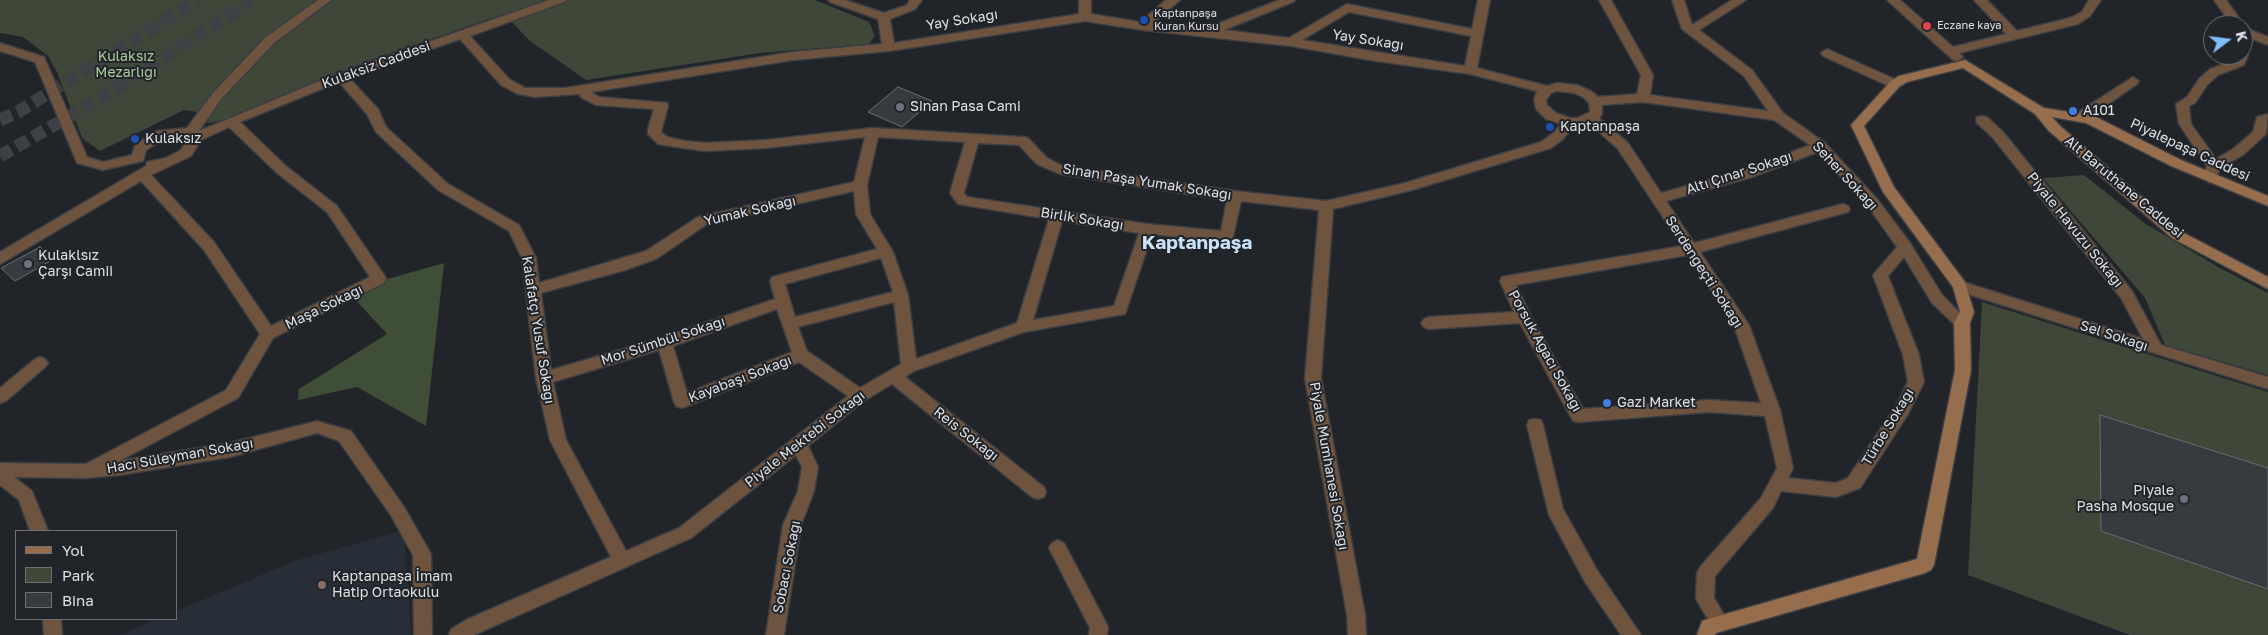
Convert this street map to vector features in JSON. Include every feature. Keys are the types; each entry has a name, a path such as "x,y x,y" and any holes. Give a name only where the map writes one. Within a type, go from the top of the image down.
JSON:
{"street":[{"path":"192,136 217,96 270,40 324,0"},
{"name":"Kulaksiz Caddesi","path":"192,136 341,78 560,0"},
{"path":"834,0 884,17 906,9 916,0"},
{"path":"1085,0 1085,17"},
{"path":"1143,26 1164,6 1174,0"},
{"path":"1210,32 1289,0"},
{"path":"1470,70 1484,0"},
{"path":"1605,0 1647,75 1643,98"},
{"name":"Seher Sokağı","path":"1678,0 1686,26 1748,73 1778,116 1820,146 1872,202 1905,247 1937,299 1962,323"},
{"path":"1691,30 1740,0"},
{"path":"1893,0 1965,64"},
{"path":"1980,0 2014,35"},
{"path":"1951,51 2074,20 2086,14 2096,0"},
{"path":"2220,0 2231,15"},
{"path":"1291,42 1347,8 1477,34"},
{"path":"884,17 889,47"},
{"name":"Yay Sokağı","path":"462,34 505,82 528,92 548,94 793,56 889,47 1085,17 1143,26 1291,42 1376,57 1470,70 1547,90"},
{"path":"2253,35 2268,41"},
{"path":"0,47 40,60 82,160 103,166 138,158"},
{"path":"1827,53 1895,84"},
{"path":"1706,635 1708,627 1720,623 1926,565 1963,370 1962,323 1967,312 1960,286 1888,190 1857,125 1895,84 1903,79 1965,64"},
{"name":"Piyalepaşa Caddesi","path":"1965,64 2040,111 2082,116 2212,172 2268,200"},
{"path":"2232,65 2214,72 2203,82 2191,100 2182,104 2184,124 2212,172 2259,134 2262,120 2268,118"},
{"name":"Kalafatçı Yusuf Sokağı","path":"341,78 373,112 381,129 443,187 514,228 529,258 544,378 558,440 622,560"},
{"path":"2082,116 2134,81"},
{"path":"1557,87 1578,90 1587,94 1595,101 1596,114 1591,118 1578,122 1569,122 1551,116 1541,106 1540,100 1542,94 1547,90 1557,87"},
{"name":"Sinan Paşa Yumak Sokağı","path":"583,89 586,95 596,101 662,106 654,129 655,134 663,141 685,145 704,147 766,144 873,132 1023,141 1042,161 1060,170 1234,196 1326,206 1407,187 1546,145 1558,136 1569,122"},
{"path":"1595,101 1643,98 1778,116"},
{"name":"Alt Baruthane Caddesi","path":"2040,111 2054,128 2177,235 2268,284"},
{"name":"Serdengeçti Sokağı","path":"1591,118 1622,146 1689,250 1741,325 1772,410 1785,468 1767,503 1706,573 1705,599 1720,623"},
{"name":"Piyale Havuzu Sokağı","path":"1982,120 1998,134 2127,295 2156,349"},
{"name":"Maşa Sokağı","path":"230,121 282,170 332,209 379,279 268,334"},
{"path":"138,158 140,148 153,138 170,132 192,136"},
{"path":"873,132 860,185 863,214 886,252 901,295 910,367"},
{"path":"2259,134 2268,145"},
{"path":"3,253 160,164 186,153 194,142 192,136"},
{"name":"Birlik Sokağı","path":"973,137 957,194 963,201 1147,228 1227,237 1234,196"},
{"name":"Altı Çınar Sokağı","path":"1657,199 1746,174 1820,146"},
{"path":"138,158 145,164 160,164"},
{"path":"86,471 232,394 268,334 209,246 143,175"},
{"name":"Yumak Sokağı","path":"534,290 620,266 651,255 702,220 860,185"},
{"name":"Piyale Mumhanesi Sokağı","path":"1326,206 1313,378 1356,615 1357,635"},
{"path":"1689,250 1723,239 1843,209"},
{"path":"1023,327 1057,215"},
{"name":"Piyale Mektebi Sokağı","path":"458,635 474,625 685,533 859,396 910,367 1023,327 1120,310 1147,228"},
{"name":"Türbe Sokağı","path":"1777,484 1836,490 1854,483 1902,410 1916,382 1911,355 1880,275 1905,247"},
{"name":"Porsuk Ağacı Sokağı","path":"1689,250 1506,281 1579,416 1709,406 1772,410"},
{"path":"859,396 801,356 789,324 777,282 886,252"},
{"name":"Sel Sokağı","path":"1960,286 2156,349 2268,382"},
{"path":"789,324 901,295"},
{"name":"Mor Sümbül Sokağı","path":"544,378 664,342 782,302"},
{"path":"1429,324 1524,317"},
{"name":"Kayabaşı Sokağı","path":"664,342 682,402 801,356"},
{"path":"0,397 40,363"},
{"name":"Reis Sokağı","path":"893,376 1038,492"},
{"path":"1535,425 1555,510 1591,576 1632,635"},
{"name":"Hacı Süleyman Sokağı","path":"0,470 86,471 230,450 317,427 345,436 398,512 422,554 423,635"},
{"name":"Sobacı Sokağı","path":"774,635 792,525 806,491 810,467 798,443"},
{"path":"0,476 26,496 39,530"},
{"path":"1058,548 1099,627 1098,635"},
{"path":"52,620 54,635"}],"shaded area":[{"name":"Kaptanpaşa İmam Hatip Ortaokulu","path":"404,530 411,635 119,635 156,620 178,620 178,610 297,560"}],"green space":[{"name":"Kulaksız Mezarlığı","path":"0,0 815,0 869,22 875,36 869,44 760,53 586,80 530,41 504,14 368,61 228,119 209,123 202,121 197,112 184,110 100,151 82,138 57,72 48,56 23,37 0,33"},
{"path":"2084,175 2146,224 2218,267 2268,293 2268,375 2165,345 2145,298 2043,178"},
{"path":"444,263 426,426 357,387 298,400 299,389 387,334 352,296 384,280"},
{"path":"1982,302 2268,392 2268,635 2130,635 1968,575"}],"building":[{"name":"Sinan Pasa Cami","path":"898,87 932,101 902,127 868,112"},
{"name":"Kulaklsız Çarşı Camii","path":"40,247 54,259 15,281 1,268"},
{"name":"Piyale Pasha Mosque","path":"2100,415 2268,468 2268,589 2101,531"}],"tunnel":[{"path":"0,120 18,112 198,0"},
{"path":"0,156 91,104 252,0"}],"place":[{"name":"Kaptanpaşa Kuran Kursu","path":"1144,20"},
{"name":"Eczane kaya","path":"1927,26"},
{"name":"Sinan Pasa Cami","path":"900,107"},
{"name":"A101","path":"2073,111"},
{"name":"Kaptanpaşa","path":"1550,127"},
{"name":"Kulaksız","path":"135,139"},
{"name":"Kulaklsız Çarşı Camii","path":"28,264"},
{"name":"Gazi Market","path":"1607,403"},
{"name":"Piyale Pasha Mosque","path":"2184,499"},
{"name":"Kaptanpaşa İmam Hatip Ortaokulu","path":"322,585"}],"district":[{"name":"Kaptanpaşa","path":"1197,243"}]}
